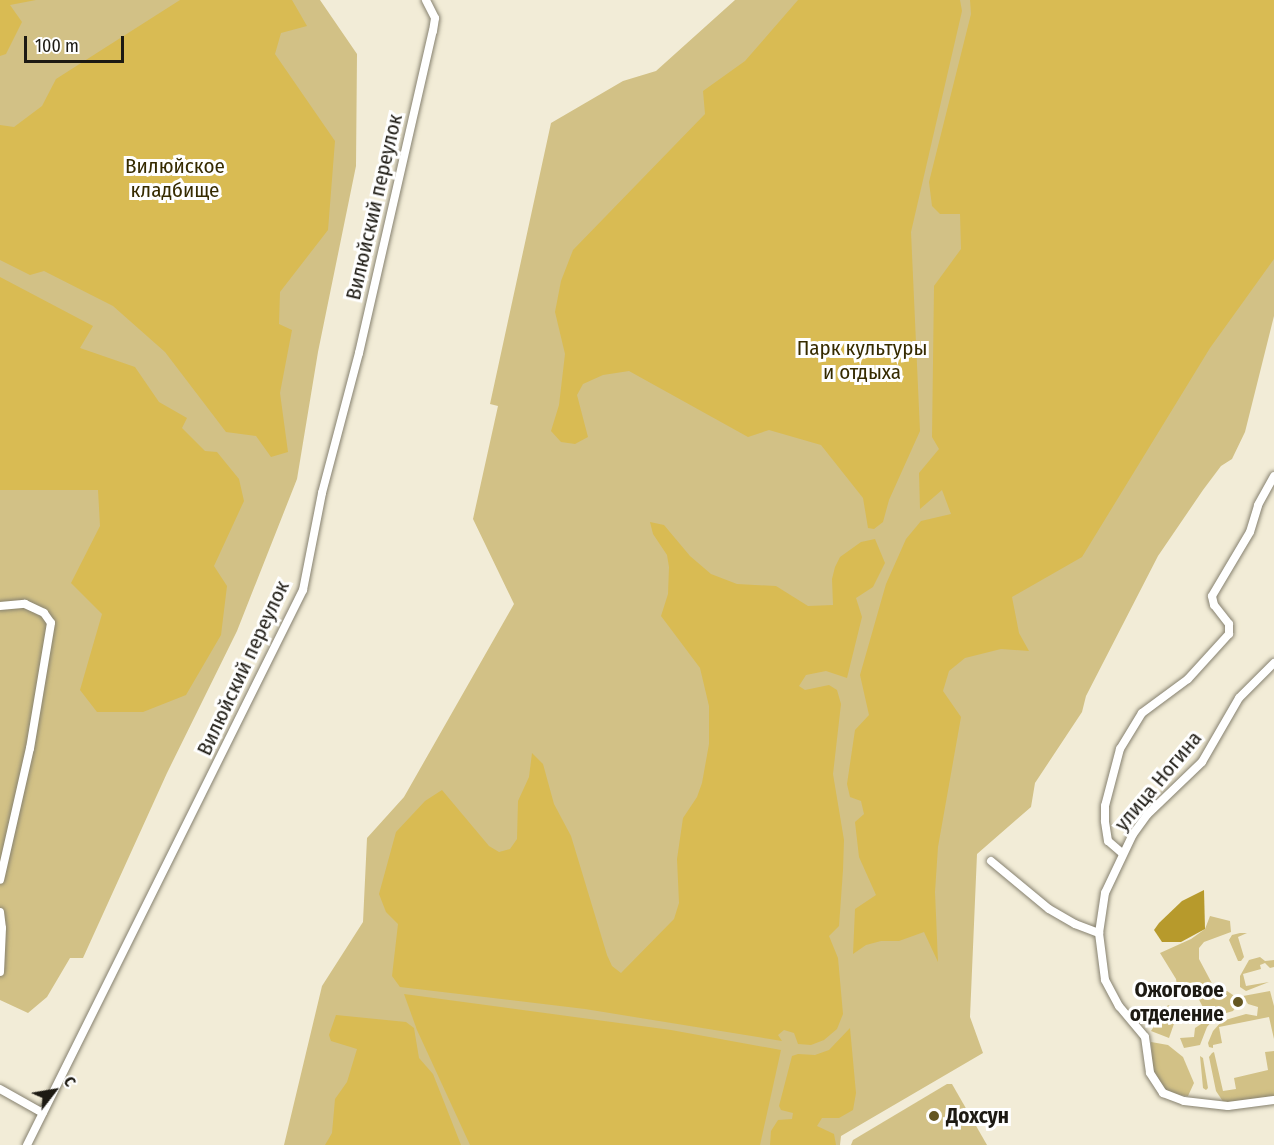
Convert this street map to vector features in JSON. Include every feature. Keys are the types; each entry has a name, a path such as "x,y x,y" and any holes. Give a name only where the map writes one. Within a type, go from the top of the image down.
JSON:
{"street":[{"name":"Вилюйский переулок","path":"27,1145 303,590 322,493 359,353 433,31 435,18 426,0"},
{"path":"1122,853 1108,841 1105,821 1105,806 1120,749 1142,713 1188,679 1229,634 1229,624 1214,605 1212,596 1250,532 1258,505 1274,476"},
{"path":"0,606 25,604 44,612 51,622 30,748 0,880"},
{"name":"улица Ногина","path":"1274,663 1239,698 1202,762 1147,815 1122,853 1105,893 1099,933 1105,980 1119,1006 1145,1037 1150,1073 1163,1094 1184,1101 1228,1106 1274,1100"},
{"path":"991,861 1049,909 1075,924 1099,933"},
{"path":"0,912 2,928 0,972"},
{"path":"0,1089 43,1113"}],"green space":[{"name":"Вилюйское кладбище","path":"0,0 320,0 357,54 356,166 318,352 297,479 237,631 167,773 83,958 70,958 47,997 28,1013 0,1000"},
{"path":"0,0 36,0 10,5 22,22 6,54 0,56"},
{"path":"180,0 292,0 307,26 281,33 275,54 335,141 328,230 280,292 279,324 292,330 280,393 288,452 271,457 256,436 226,432 165,352 113,306 44,271 30,275 0,260 0,125 14,127 42,106 56,79"},
{"name":"Парк культуры и отдыха","path":"735,0 1274,0 1274,316 1245,432 1232,459 1221,466 1158,556 1086,696 1082,712 1035,783 1031,807 977,854 970,1017 983,1053 841,1136 840,1145 284,1145 322,986 363,922 367,838 404,797 514,604 473,519 498,406 490,404 551,123 623,81 656,71"},
{"path":"798,0 960,0 962,11 911,232 920,431 889,500 883,522 874,529 868,528 863,498 821,445 769,430 748,437 629,371 603,375 583,384 577,395 588,437 575,444 561,442 551,431 559,405 565,354 555,312 561,281 573,250 705,114 703,91 745,61"},
{"path":"970,0 1274,0 1274,259 1210,348 1082,557 1012,597 1019,633 1029,651 1001,649 965,658 949,671 943,691 961,717 938,847 935,892 938,962 924,932 899,941 881,941 866,945 853,954 855,909 876,895 859,857 855,822 864,814 861,801 850,797 847,784 855,730 869,715 860,675 886,584 906,539 921,521 951,514 942,490 920,509 919,473 939,449 932,437 934,286 961,249 960,214 940,214 932,206 929,182 971,14"},
{"path":"0,277 93,326 80,348 135,367 159,402 187,418 182,428 205,451 217,452 239,479 244,501 214,566 227,586 221,635 186,695 143,712 97,712 80,690 102,614 71,583 100,526 98,490 0,490"},
{"path":"650,522 664,525 690,556 711,574 737,584 776,586 808,606 833,605 832,579 835,567 840,557 861,542 875,539 885,563 873,587 856,598 862,617 847,678 826,671 806,675 799,686 805,690 829,685 837,690 841,704 833,774 844,840 843,870 839,926 829,936 838,958 843,1014 837,1029 824,1040 811,1045 798,1044 794,1033 784,1030 778,1035 782,1041 585,1009 400,987 392,976 398,924 386,912 379,894 396,832 425,801 442,790 489,846 499,852 510,849 517,839 518,801 529,777 532,753 543,764 554,804 571,836 612,966 621,973 674,919 679,903 677,859 683,818 697,797 702,783 709,744 709,706 700,668 661,616 668,594 669,567 667,555 653,534"},
{"path":"1210,916 1230,921 1231,932 1204,942 1199,948 1199,959 1216,991 1227,991 1233,995 1237,1005 1233,1011 1216,1016 1207,1027 1200,1045 1184,1048 1180,1038 1194,1037 1195,1028 1209,1019 1192,986 1173,995 1177,985 1176,979 1160,953 1191,939 1205,929"},
{"path":"1247,933 1238,937 1244,957 1238,961 1229,940 1232,935"},
{"path":"1260,957 1265,961 1274,960 1274,967 1270,968 1265,963 1260,965 1261,969 1243,974 1246,986 1269,982 1246,991 1240,987 1240,976 1249,960"},
{"path":"1270,991 1274,1006 1274,1039 1269,1017 1219,1027 1222,1043 1213,1045 1213,1048 1209,1047 1208,1043 1213,1031 1222,1021 1246,1014 1257,1016 1258,1007 1248,1004 1243,996"},
{"path":"404,994 671,1030 781,1050 760,1145 470,1145 417,1030"},
{"path":"1168,1005 1172,1007 1176,1018 1169,1038 1151,1031"},
{"path":"336,1015 406,1022 414,1028 419,1058 433,1074 461,1145 325,1145 332,1133 335,1099 347,1082 357,1049 331,1041 329,1035"},
{"path":"850,1028 856,1093 853,1110 839,1118 822,1118 817,1126 834,1134 836,1145 770,1145 771,1131 778,1120 792,1119 793,1113 781,1110 779,1106 792,1056 815,1055 829,1050"},
{"path":"1151,1042 1168,1045 1183,1057 1194,1083 1188,1096 1176,1095 1161,1088 1153,1074"},
{"path":"1274,1051 1274,1096 1224,1103 1216,1091 1209,1057 1212,1053 1214,1052 1223,1091 1236,1089 1234,1078 1268,1070 1265,1052"},
{"path":"1200,1056 1203,1058 1208,1088 1206,1090 1203,1088"},
{"name":"Дохсун","path":"947,1084 952,1084 987,1145 851,1145 853,1140"}],"shaded area":[{"path":"1204,890 1205,929 1181,942 1162,942 1154,930 1159,923 1182,901"}],"place":[{"name":"Ожоговое отделение","path":"1238,1002"},
{"name":"Дохсун","path":"934,1116"}]}
